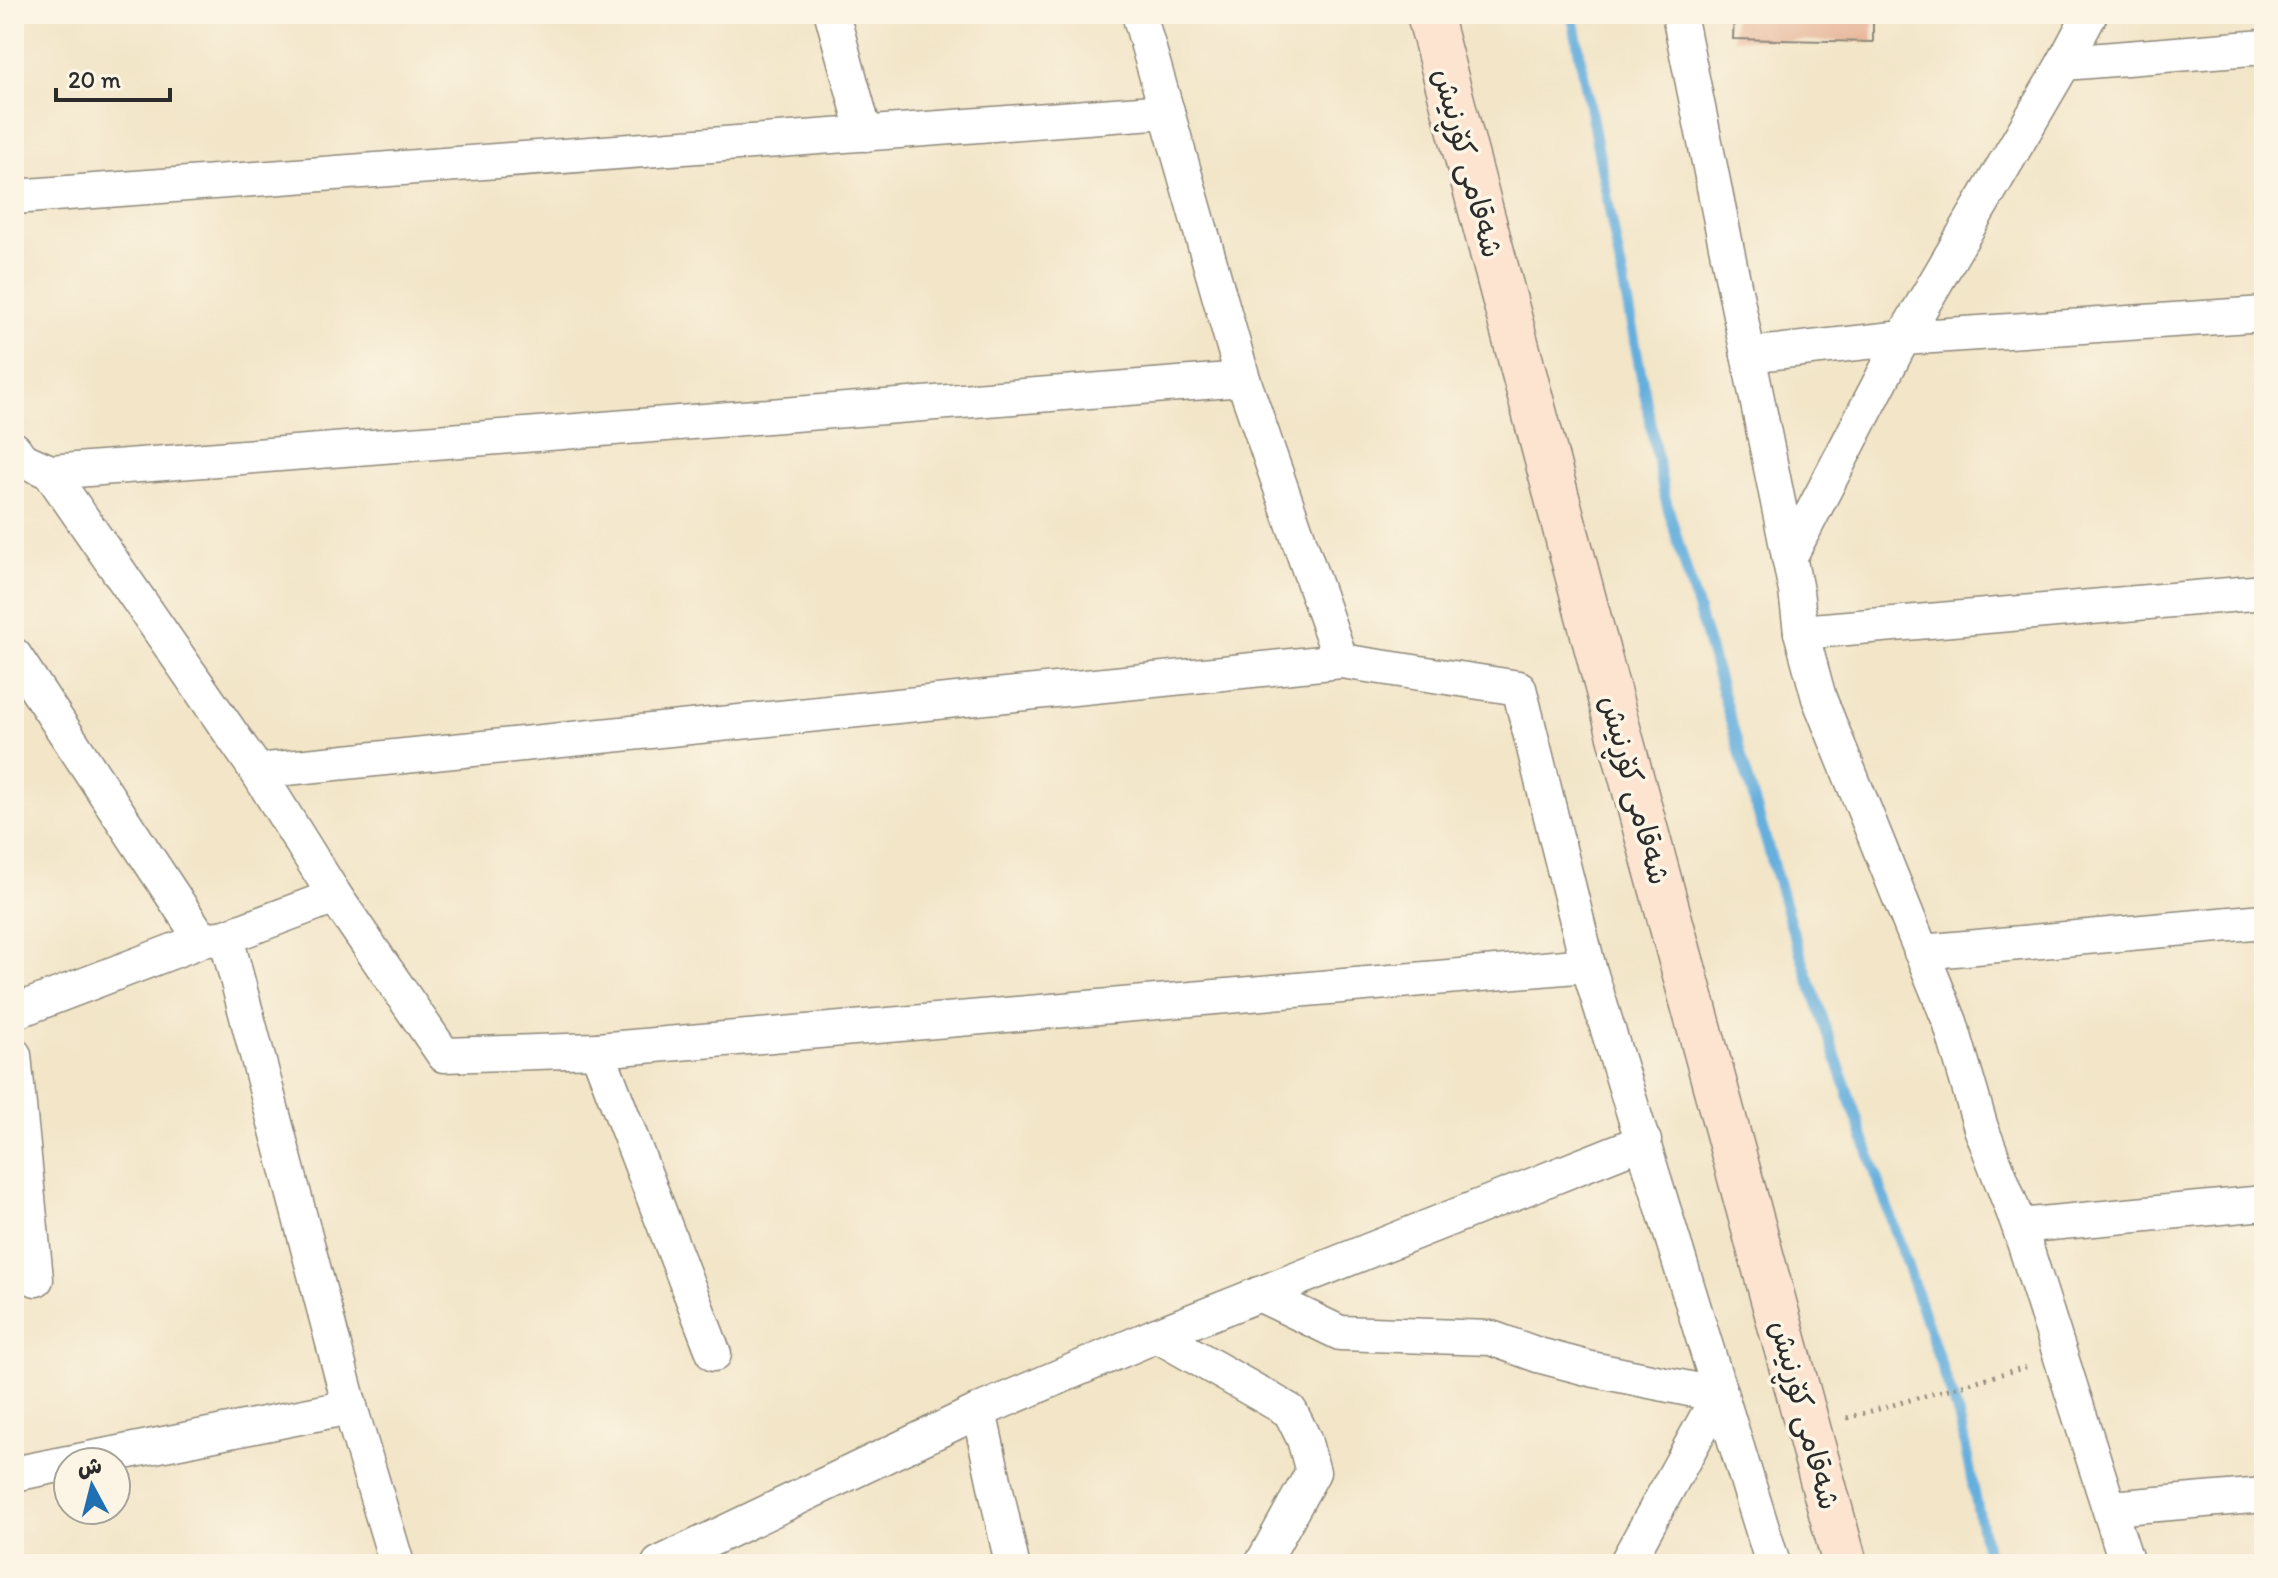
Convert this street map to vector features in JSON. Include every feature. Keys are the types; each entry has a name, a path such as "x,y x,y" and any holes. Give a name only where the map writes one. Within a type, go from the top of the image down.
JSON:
{"main road":[{"name":"شەقامی کۆڕنیش","path":"1429,14 1616,721 1845,1564"}],"street":[{"path":"832,14 865,134"},
{"path":"1139,14 1243,379 1341,661"},
{"path":"1679,14 1789,558 1801,632 1819,698 1950,1022 1981,1128 2019,1226 2127,1564"},
{"path":"1789,558 1903,338 2090,14"},
{"path":"2064,63 2264,47"},
{"path":"14,197 1167,111"},
{"path":"1748,355 1903,338 2264,314"},
{"path":"25,460 1243,379"},
{"path":"25,460 257,771 335,896 444,1055 597,1050 1588,965"},
{"path":"1801,632 2264,592"},
{"path":"14,655 214,939 397,1564"},
{"path":"257,771 1341,661 1519,688 1588,965 1773,1564"},
{"path":"14,1012 335,896"},
{"path":"1921,952 2264,921"},
{"path":"597,1050 714,1354"},
{"path":"14,1055 36,1279"},
{"path":"659,1564 979,1411 1157,1335 1644,1141"},
{"path":"2019,1226 2264,1203"},
{"path":"1259,1294 1340,1333 1491,1338 1591,1369 1719,1395"},
{"path":"1157,1335 1290,1411 1304,1439 1313,1472 1262,1564"},
{"path":"1626,1564 1719,1395"},
{"path":"132,1450 350,1407"},
{"path":"979,1411 1012,1564"},
{"path":"14,1474 52,1466"},
{"path":"2111,1508 2264,1495"}],"path":[{"path":"1887,1408 2006,1373"}],"building":[{"path":"1734,14 1873,14 1873,42 1733,39"}],"waterway":[{"path":"1572,14 1664,494 1792,929 1959,1417 1989,1564"}]}
